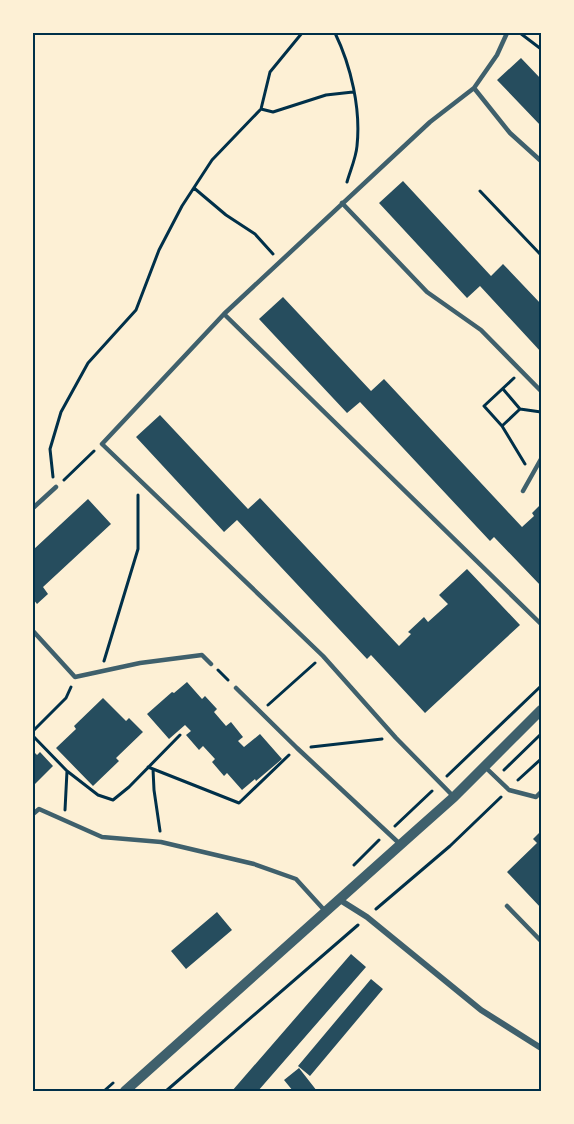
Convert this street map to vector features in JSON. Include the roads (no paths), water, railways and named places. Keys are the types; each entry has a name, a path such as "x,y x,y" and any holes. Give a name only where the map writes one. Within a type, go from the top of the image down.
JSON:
{"street":[{"path":"124,1091 454,797 541,710"},
{"path":"340,900 367,917 481,1010 541,1048"}],"lane":[{"path":"454,797 396,738 323,656 102,444 224,314 430,122 474,88 497,56 507,33"},
{"path":"474,88 510,133 541,161"},
{"path":"342,203 427,292 481,330 541,391"},
{"path":"224,314 541,624"},
{"path":"523,491 541,459"},
{"path":"33,508 56,487"},
{"path":"33,631 75,677 140,663 202,655 211,664"},
{"path":"236,688 401,845"},
{"path":"484,766 509,790 536,797 541,792"},
{"path":"33,814 39,809 102,837 161,842 254,864 296,879 326,912"},
{"path":"507,906 541,941"}]}
